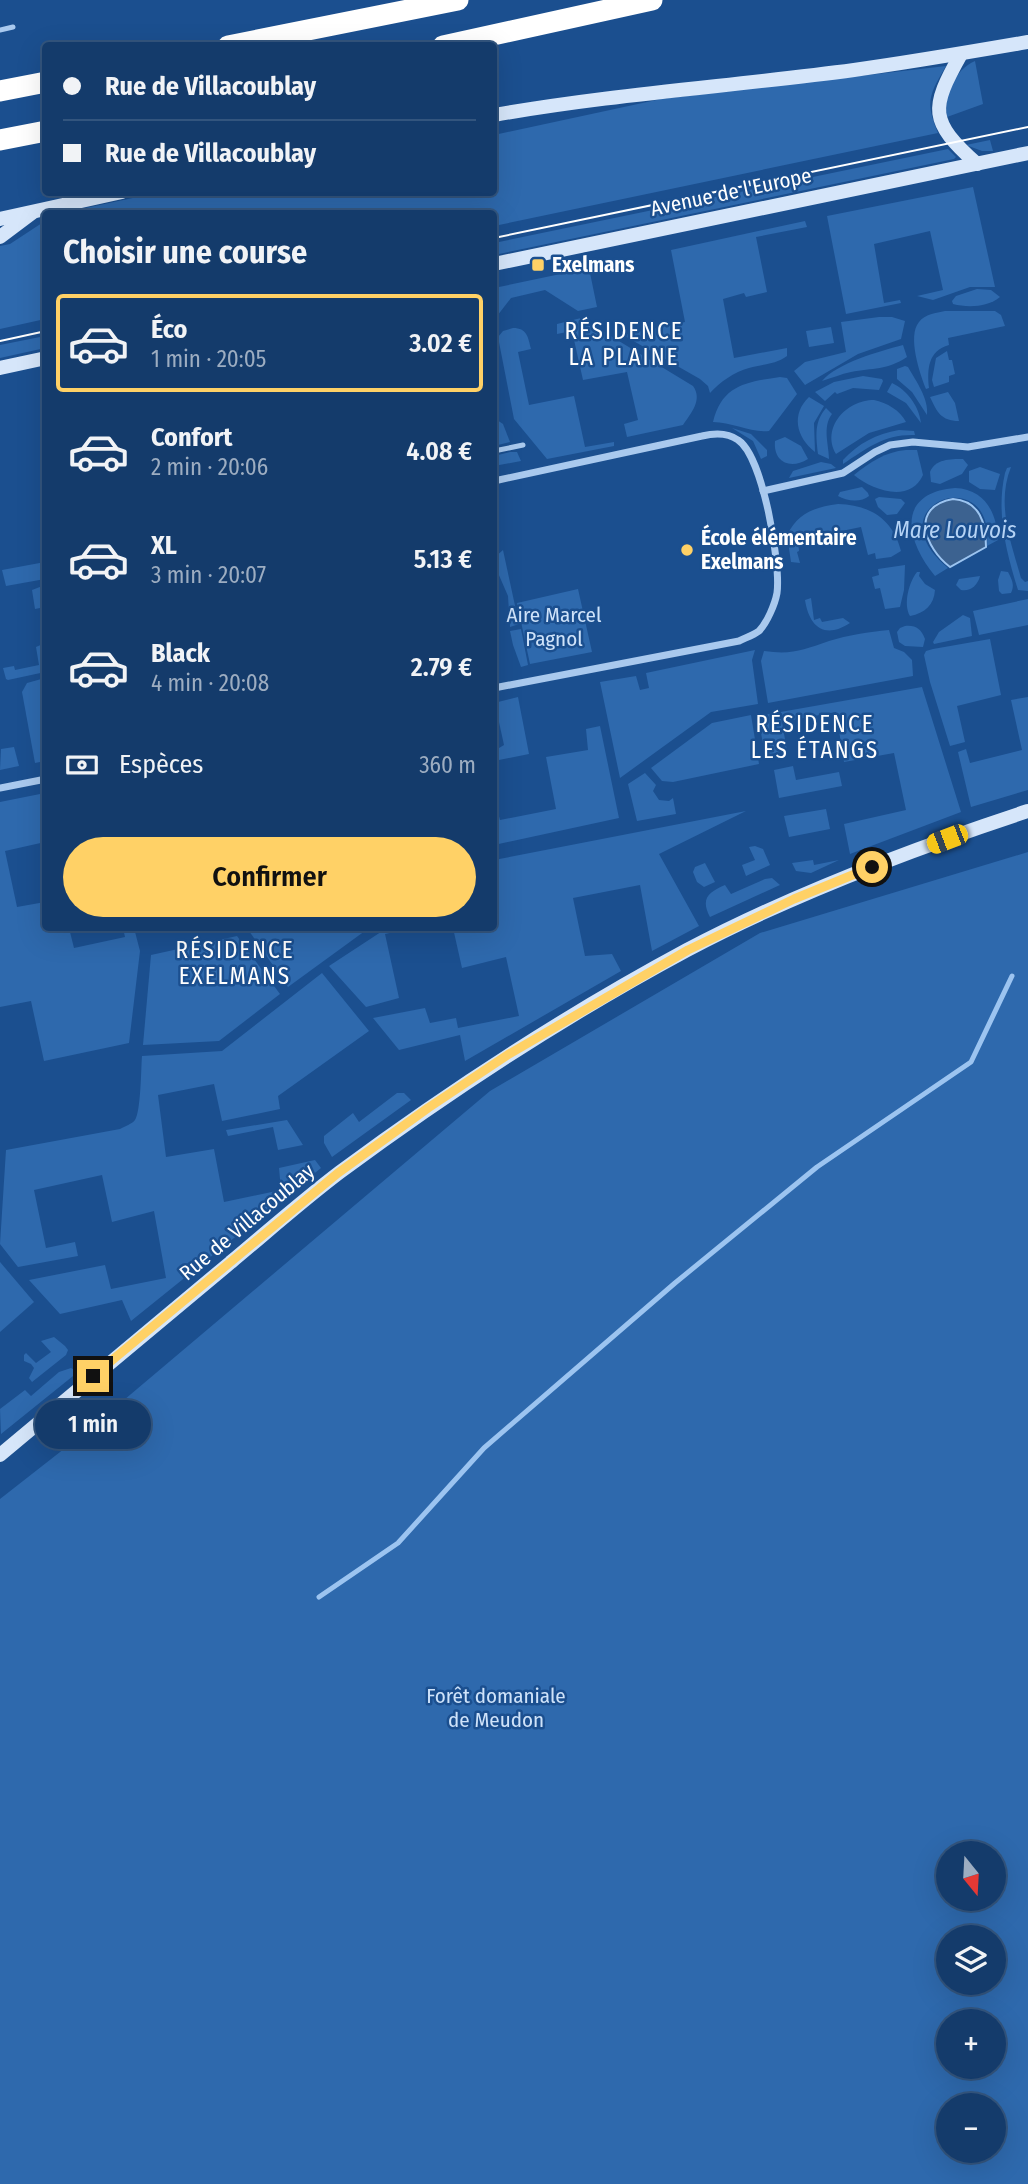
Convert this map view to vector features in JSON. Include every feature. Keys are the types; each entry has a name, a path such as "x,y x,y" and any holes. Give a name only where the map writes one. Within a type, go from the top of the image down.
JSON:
{"highway":[{"path":"248,42 458,0"},
{"path":"461,42 652,0"},
{"path":"0,91 42,83"},
{"path":"0,140 42,132"}],"main road":[{"path":"497,114 568,102 853,70 1028,41"},
{"path":"961,54 945,82 939,99 940,111 949,137 977,163"},
{"name":"Avenue de l'Europe","path":"497,263 1028,153"},
{"path":"0,219 104,196"},
{"path":"0,237 33,212"},
{"path":"0,368 42,359"},
{"name":"Rue de Villacoublay","path":"0,1455 338,1173 509,1054 629,983 736,927 847,876 1028,811"}],"street":[{"path":"497,480 717,433 738,440 747,448 758,469 778,574 777,595 759,631 739,641 497,687"},
{"path":"763,491 844,473 890,445 913,442 968,447 1028,437"},
{"path":"0,788 42,780"}],"lane":[{"path":"0,30 13,27"},
{"path":"497,450 523,445"}],"green space":[{"path":"975,61 983,104 947,117 947,101 952,84 962,70"},
{"path":"946,66 936,84 930,106 938,133 497,225 497,210 76,210 142,196 497,196 497,134 661,99"},
{"path":"990,140 993,151 982,151 966,145"},
{"path":"948,149 956,157 497,254 497,242"},
{"path":"973,187 995,287 970,287 933,300 917,296 943,290 930,231 874,244 884,303 900,300 901,303 846,314 827,216"},
{"path":"805,221 807,227 756,237 767,292 746,297 744,293 723,299 734,358 787,348 787,356 773,363 738,372 710,393 708,386 700,379 623,335 685,322 671,250"},
{"path":"42,223 42,320 0,329 0,246 10,244"},
{"path":"589,268 597,307 578,311 545,290 511,298 497,316 497,287"},
{"path":"977,289 991,290 1000,297 978,306 953,304 956,296"},
{"path":"945,311 995,311 1001,315 1005,326 948,338 949,345 937,352 930,362 929,388 926,389 916,355 914,336 924,317"},
{"path":"879,317 905,321 901,339 858,354 805,385 794,371 805,362 846,352 841,322"},
{"path":"581,318 693,386 696,401 683,425 627,437 624,424 638,420 627,372 583,380 572,331 557,334 557,324"},
{"path":"831,327 834,343 809,347 806,331"},
{"path":"513,328 524,331 531,349 518,352 529,405 574,396 585,447 614,442 614,446 547,459 514,419 498,337 503,331"},
{"path":"42,337 42,349 0,358 0,345"},
{"path":"903,345 907,357 893,364 822,381 848,363"},
{"path":"947,351 955,374 949,376 949,382 934,387 932,380 936,358"},
{"path":"905,366 921,390 927,415 912,392 897,379 897,369"},
{"path":"863,376 882,379 879,390 853,388 837,394 835,392 825,401 815,392 834,382"},
{"path":"787,378 797,394 769,431 713,422 722,400 729,393 746,384"},
{"path":"892,383 911,399 921,423 906,403 887,392"},
{"path":"948,392 955,403 959,421 940,415 930,397"},
{"path":"809,397 824,406 814,423 815,452 804,439 798,425 800,411"},
{"path":"874,400 893,408 906,422 869,433 836,454 832,435 839,417 854,405"},
{"path":"826,408 832,414 827,425 829,459 818,454 817,441 818,424"},
{"path":"497,420 503,424 510,442 497,445"},
{"path":"732,428 751,434 767,450 767,456 761,459 753,441"},
{"path":"899,430 914,431 915,435 885,440 843,464 843,460 862,444"},
{"path":"785,437 801,446 808,459 789,464 780,459 775,441"},
{"path":"906,450 917,450 923,475 917,484 909,489 890,492 854,475 878,458"},
{"path":"517,452 521,461 497,465 497,455"},
{"path":"963,459 968,465 962,474 940,484 931,482 930,472 935,464"},
{"path":"821,462 836,468 789,478 793,471"},
{"path":"980,467 1000,474 995,490 980,489 969,482 969,471"},
{"path":"1011,467 1005,509 1009,537 1021,578 1025,582 1028,581 1028,591 1018,590 1004,532 1002,488 1007,468"},
{"path":"862,487 869,496 862,500 849,500 838,496 840,492"},
{"path":"955,488 974,493 987,504 995,521 998,540 987,546 986,524 978,507 965,499 950,498 936,503 926,514 923,529 929,547 948,568 935,576 917,548 912,520 915,509 923,499 936,492"},
{"path":"875,499 901,499 905,503 897,514 887,515 878,507"},
{"path":"838,504 860,507 878,516 892,530 901,551 891,557 876,559 875,553 868,555 861,527 798,540 800,563 791,562 787,535 791,527 808,512"},
{"path":"503,550 519,624 510,627 508,596 497,571 497,555"},
{"path":"42,563 42,580 6,586 2,570"},
{"path":"905,565 900,607 885,609 880,588 875,589 872,577 879,575 878,569"},
{"path":"1001,571 1008,572 1011,578 1011,593 1002,594 999,591"},
{"path":"917,572 920,572 919,576 925,584 935,590 928,608 910,616 908,593"},
{"path":"980,576 970,589 961,590 956,585 959,579"},
{"path":"42,586 42,608 35,609 32,590"},
{"name":"Aire Marcel Pagnol","path":"578,589 592,652 530,664 517,603"},
{"path":"811,598 814,620 820,618 822,622 843,618 850,623 833,630 819,628 807,609 805,600"},
{"path":"1028,599 1028,625 979,635 973,611"},
{"path":"963,615 970,618 972,636 934,644 939,632"},
{"path":"905,626 920,630 925,639 923,647 905,646 899,642 897,632"},
{"path":"521,629 528,665 521,667 510,631"},
{"path":"889,630 894,648 904,652 912,660 913,676 768,703 761,661 764,651 797,651 844,637"},
{"path":"990,639 1001,695 957,706 965,742 950,746 924,655 926,651 933,649"},
{"path":"42,644 42,673 6,679 3,668 14,666 15,670 39,665 36,647"},
{"path":"755,650 752,660 758,704 711,712 620,778 600,682 636,676 640,690 649,688 646,673"},
{"path":"42,679 42,762 35,763 22,692 27,683"},
{"path":"922,687 961,812 850,854 844,824 906,810 894,753 844,762 836,712 782,722 787,751 765,755 758,716"},
{"path":"518,697 529,754 497,760 497,749 504,745 497,702"},
{"path":"1028,697 1028,790 971,807 958,752 966,749 970,763 1022,750 1011,700"},
{"path":"751,715 759,764 673,782 662,781 651,768 712,723"},
{"path":"600,726 619,818 497,844 497,809 500,820 556,809 546,757 588,750 586,729"},
{"path":"14,747 19,766 0,770 1,749"},
{"path":"793,766 796,780 839,772 842,786 779,798 774,770"},
{"path":"645,773 656,785 653,791 659,800 669,801 673,798 676,814 637,821 628,784"},
{"path":"42,794 42,843 5,851 17,907 42,903 42,931 70,931 74,948 125,937 124,931 135,931 140,951 129,1043 44,1061 31,1001 0,1007 0,802"},
{"path":"826,809 830,829 789,837 784,816"},
{"path":"746,811 659,854 699,926 652,951 640,885 573,898 585,956 612,954 621,971 465,1061 460,1035 399,1050 373,1018 425,1008 430,1023 456,1018 458,1028 519,1016 506,957 462,968 454,931 497,931 497,859"},
{"path":"749,847 763,849 770,865 746,876 742,865 755,860"},
{"name":"Forêt domaniale de Meudon","path":"1028,852 1028,2184 0,2184 0,1499 92,1427 490,1091 760,933"},
{"path":"813,860 814,865 839,860 811,873 796,871 792,863"},
{"path":"705,863 715,882 704,887 697,882 693,872 695,867"},
{"path":"772,878 780,885 710,917 706,900 715,890 725,885 731,894"},
{"path":"249,931 365,931 288,987"},
{"path":"382,931 398,931 385,934 399,998 366,1007 329,966"},
{"path":"237,936 280,994 219,1041 143,1045 151,955"},
{"path":"322,973 369,1031 278,1096 280,1109 222,1121 214,1084 158,1095 166,1157 214,1149 224,1202 281,1190 279,1168 315,1160 321,1168 131,1321 122,1300 60,1314 29,1280 105,1265 111,1289 166,1278 154,1211 112,1222 102,1175 34,1190 46,1248 75,1242 78,1256 18,1267 0,1244 6,1150 120,1129 130,1124 137,1115 142,1056 222,1051"},
{"path":"397,1093 404,1093 411,1100 332,1157 324,1143 324,1136 353,1113 359,1122"},
{"path":"287,1120 303,1145 278,1150 273,1127 228,1136 226,1130"},
{"path":"0,1262 34,1302 0,1332"},
{"path":"54,1337 68,1350 66,1355 32,1382 29,1378 34,1368 24,1361 24,1355 26,1353 36,1363 51,1352 41,1341"},
{"path":"71,1368 78,1372 1,1434 0,1409 25,1390 31,1396 59,1372"}],"water":[{"name":"Mare Louvois","path":"953,499 970,504 980,515 985,530 986,547 950,567 941,559 928,539 926,519 930,510 939,503"}],"waterway":[{"path":"319,1597 398,1543 484,1448 675,1283 817,1167 971,1062 1012,976"}],"tram line":[{"path":"497,237 1028,127"},
{"path":"0,341 42,332"}],"place":[{"name":"Exelmans","path":"538,265"},
{"name":"École élémentaire Exelmans","path":"687,550"}],"district":[{"name":"RÉSIDENCE LA PLAINE","path":"624,344"},
{"name":"RÉSIDENCE LES ÉTANGS","path":"815,737"},
{"name":"RÉSIDENCE EXELMANS","path":"235,963"}],"route":[{"path":"93,1376 338,1173 509,1054 688,950 794,899 872,867"}]}
